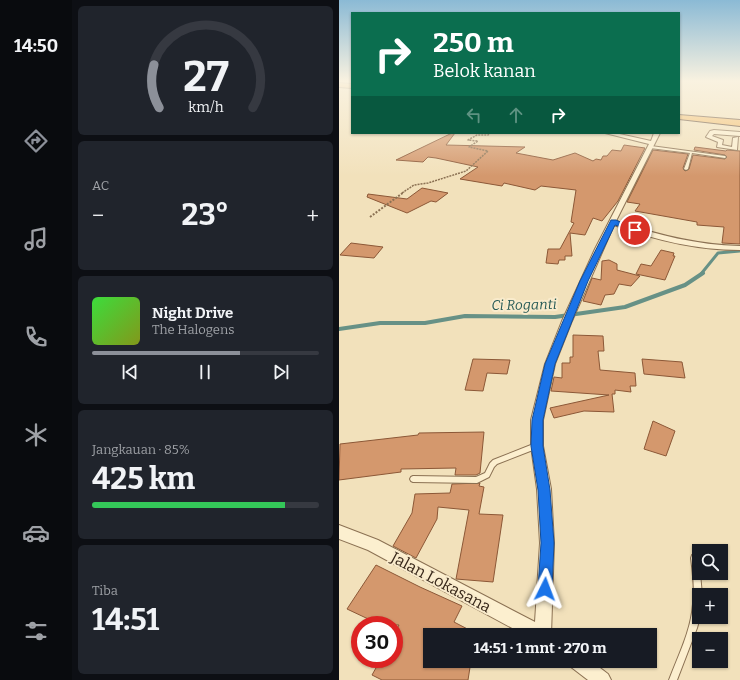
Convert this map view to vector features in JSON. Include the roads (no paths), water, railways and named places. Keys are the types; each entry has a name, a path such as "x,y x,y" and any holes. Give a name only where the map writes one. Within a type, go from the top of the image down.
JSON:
{"highway":[{"path":"680,117 740,123"}],"street":[{"path":"714,132 738,136 737,149 719,146 721,141 709,137 714,132"},
{"path":"612,134 652,145"},
{"path":"543,628 547,543 544,490 537,446 537,420 550,364 569,316 593,261 657,134"},
{"path":"613,222 644,232 697,245 740,248"},
{"name":"Jalan Lokasana","path":"339,532 373,545 530,628"},
{"path":"586,668 602,680"}],"lane":[{"path":"652,145 691,153 725,157"},
{"path":"686,169 691,153"},
{"path":"413,479 477,480 487,475 495,462 537,446"},
{"path":"673,680 690,635 697,611 697,580"}],"waterway":[{"name":"Ci Roganti","path":"701,274 718,253 740,251"},
{"name":"Ci Roganti","path":"339,329 380,323 425,323 465,316 555,317 625,307 685,285 703,273"}]}
